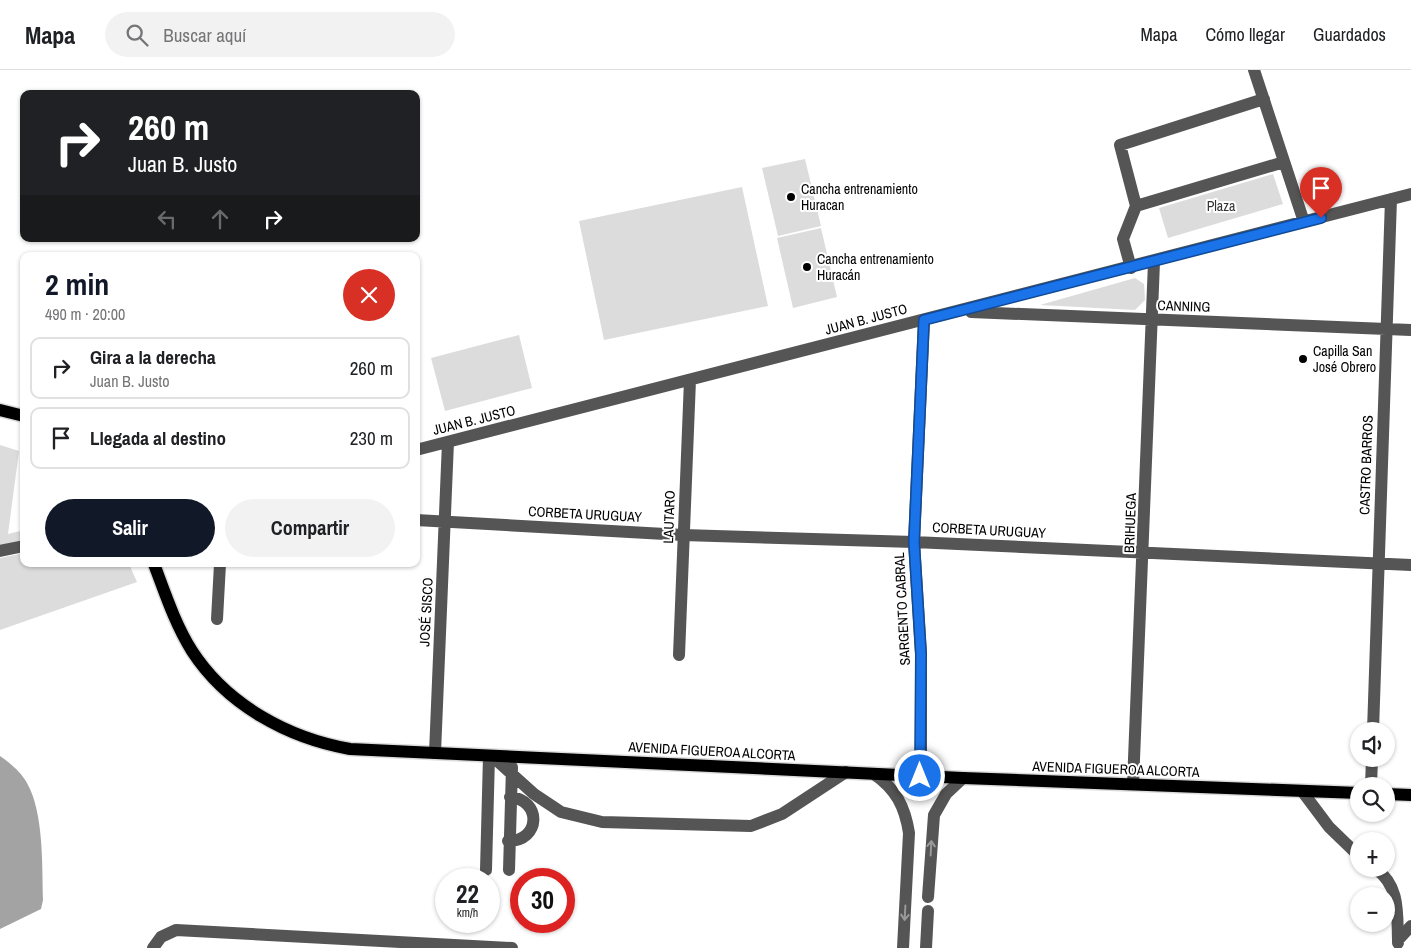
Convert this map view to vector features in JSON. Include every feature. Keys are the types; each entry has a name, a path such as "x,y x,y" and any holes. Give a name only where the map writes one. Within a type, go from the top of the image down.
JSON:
{"main road":[{"path":"0,410 20,415"},
{"name":"AVENIDA FIGUEROA ALCORTA","path":"155,567 167,598 193,652 218,683 258,715 296,734 332,746 350,749 874,774 1350,793"},
{"path":"1395,794 1411,795"}],"street":[{"path":"1254,70 1304,222"},
{"path":"1131,268 1123,239 1136,206 1120,145 1264,99"},
{"path":"1136,206 1284,162"},
{"name":"JUAN B. JUSTO","path":"420,449 956,311 1131,268 1411,194"},
{"name":"CASTRO BARROS","path":"1373,722 1391,199"},
{"name":"BRIHUEGA","path":"1133,784 1154,262"},
{"name":"CANNING","path":"956,311 1411,330"},
{"name":"SARGENTO CABRAL","path":"920,776 921,654 914,542 924,320"},
{"name":"LAUTARO","path":"679,655 690,380"},
{"name":"JOSÉ SISCO","path":"435,753 448,442"},
{"name":"CORBETA URUGUAY","path":"420,520 683,535 914,542 1411,565"},
{"path":"0,551 20,547"},
{"path":"217,619 220,567"},
{"path":"490,756 534,794 561,812 602,822 751,826 782,814 846,772"},
{"path":"486,868 490,756"},
{"path":"509,870 508,841 512,757"},
{"path":"874,774 895,792 902,804 907,820 909,833 903,948"},
{"path":"928,897 934,815 946,794 963,778"},
{"path":"1302,791 1329,827 1350,847"},
{"path":"508,841 516,841 528,834 534,820 530,806 524,801 510,797"},
{"path":"1384,877 1391,884 1397,899 1398,944"},
{"path":"926,948 928,911"},
{"path":"1398,944 1411,926"},
{"path":"153,948 161,937 176,930 512,948"}],"green space":[{"name":"Cancha entrenamiento Huracan","path":"805,159 821,226 778,236 762,168"},
{"name":"Plaza","path":"1273,174 1283,204 1168,238 1159,208"},
{"path":"742,187 768,306 604,340 579,221"},
{"name":"Cancha entrenamiento Huracán","path":"821,228 837,297 793,308 777,238"},
{"path":"1135,278 1144,284 1145,300 1135,310 1040,305"},
{"path":"519,335 532,388 445,411 431,358"},
{"path":"0,445 19,451 8,534 20,531 20,542 0,546"},
{"path":"20,554 20,567 130,567 137,582 0,630 0,558"}],"shaded area":[{"path":"0,756 22,775 33,795 41,840 43,900 41,909 0,929"}],"place":[{"name":"Cancha entrenamiento Huracan","path":"791,197"},
{"name":"Cancha entrenamiento Huracán","path":"807,267"},
{"name":"Capilla San José Obrero","path":"1303,359"}],"route":[{"path":"920,776 921,654 914,542 924,320 1321,218"}]}
